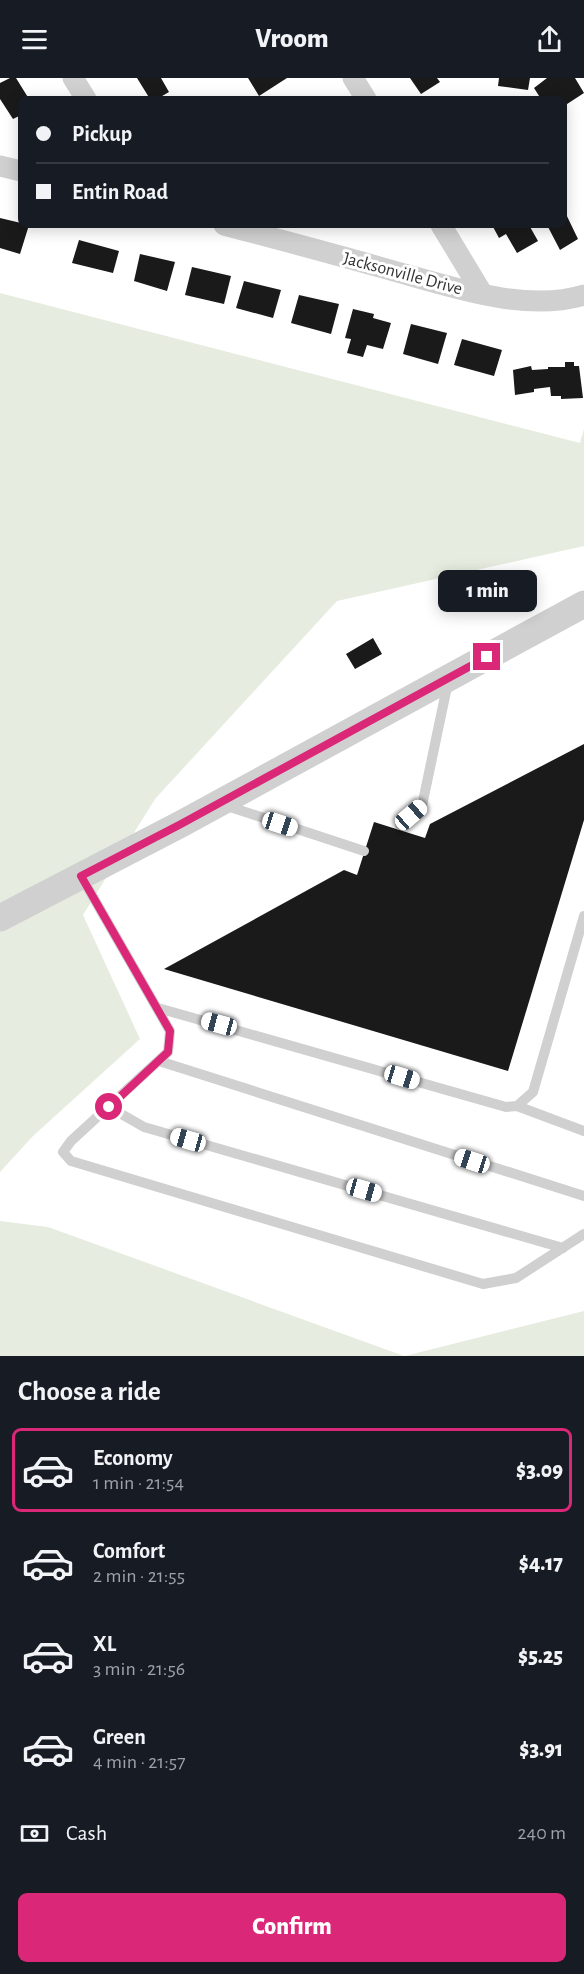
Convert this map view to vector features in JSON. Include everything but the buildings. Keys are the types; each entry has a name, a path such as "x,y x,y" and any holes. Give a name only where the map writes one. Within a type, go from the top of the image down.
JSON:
{"street":[{"path":"73,78 84,96"},
{"path":"353,78 364,96"},
{"path":"0,166 18,170"},
{"name":"Jacksonville Drive","path":"235,228 482,293 529,301 547,301 584,295"},
{"path":"443,228 482,293"},
{"path":"0,918 584,605"}],"lane":[{"path":"400,825 422,806 449,677"},
{"path":"218,803 364,851"},
{"path":"81,876 170,1031 168,1052 71,1141 63,1152 71,1161 483,1284 516,1278 584,1234"},
{"path":"517,1106 533,1092 584,916"},
{"path":"158,1008 506,1107 517,1106 584,1131"},
{"path":"159,1061 584,1196"},
{"path":"109,1107 144,1127 563,1248"}],"shaded area":[{"path":"0,293 580,443 584,429 584,546 337,601 155,799 83,915 140,1039 33,1136 0,1172"},
{"path":"0,1221 48,1227 404,1356 0,1356"},
{"path":"584,1311 584,1356 405,1356"}],"route":[{"path":"109,1107 168,1052 170,1031 81,876 487,657"}]}
